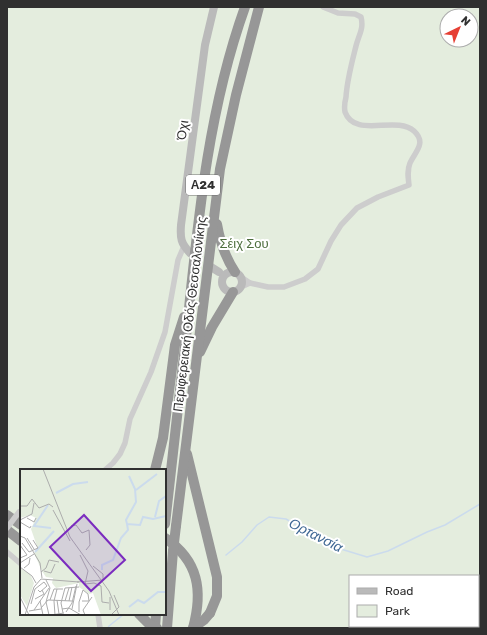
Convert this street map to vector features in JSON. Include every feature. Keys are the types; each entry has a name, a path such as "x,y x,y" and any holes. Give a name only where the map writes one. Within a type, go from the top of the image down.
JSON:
{"highway":[{"path":"228,63 227,52 229,41 240,7"},
{"name":"Περιφερειακή Οδός Θεσσαλονίκης","path":"166,515 202,190 214,116 245,7"},
{"name":"Περιφερειακή Οδός Θεσσαλονίκης","path":"167,628 173,551 185,444 220,169 236,95 259,7"},
{"path":"215,212 220,241 230,273"},
{"path":"196,359 212,327 237,289"},
{"path":"161,469 163,438 172,364 179,332 188,308"},
{"path":"155,469 163,438"},
{"path":"185,444 217,577 217,596 210,613 204,620 193,628"},
{"path":"7,509 20,513"},
{"path":"7,515 20,524"},
{"path":"7,525 20,533"},
{"path":"7,529 20,540"},
{"path":"166,539 182,553 190,564 195,575 198,588 198,599 197,613 193,628"},
{"path":"140,615 156,628"},
{"path":"144,628 146,615"},
{"path":"156,615 156,628"}],"main road":[{"name":"Όχι","path":"184,246 180,238 181,226 205,44 214,7"},
{"path":"184,246 190,253"},
{"path":"211,266 230,273 242,284 237,289 225,290 221,280 230,273"}],"street":[{"path":"230,273 250,283 268,287 284,287 305,279 318,269 331,241 341,225 357,208 409,184 408,173 410,164 420,147 419,138 414,131 406,126 395,124 367,126 358,124 348,118 345,110 346,88 356,44 363,25 361,17 355,14 338,13 323,7"},
{"path":"106,469 120,454 125,443 130,419 151,372 165,332 178,260 184,246"},
{"path":"237,289 250,283"},
{"path":"165,332 179,332"},
{"path":"7,529 20,513"},
{"path":"7,552 20,563"},
{"path":"98,615 100,628"}],"green space":[{"name":"Σέιχ Σου","path":"7,7 480,7 480,628 7,628"}],"waterway":[{"name":"Ορτανσία","path":"226,555 242,542 257,525 269,517 286,519 331,546 367,557 388,551 445,525 480,504"},
{"name":"Ορτανσία","path":"108,628 123,615"}]}
